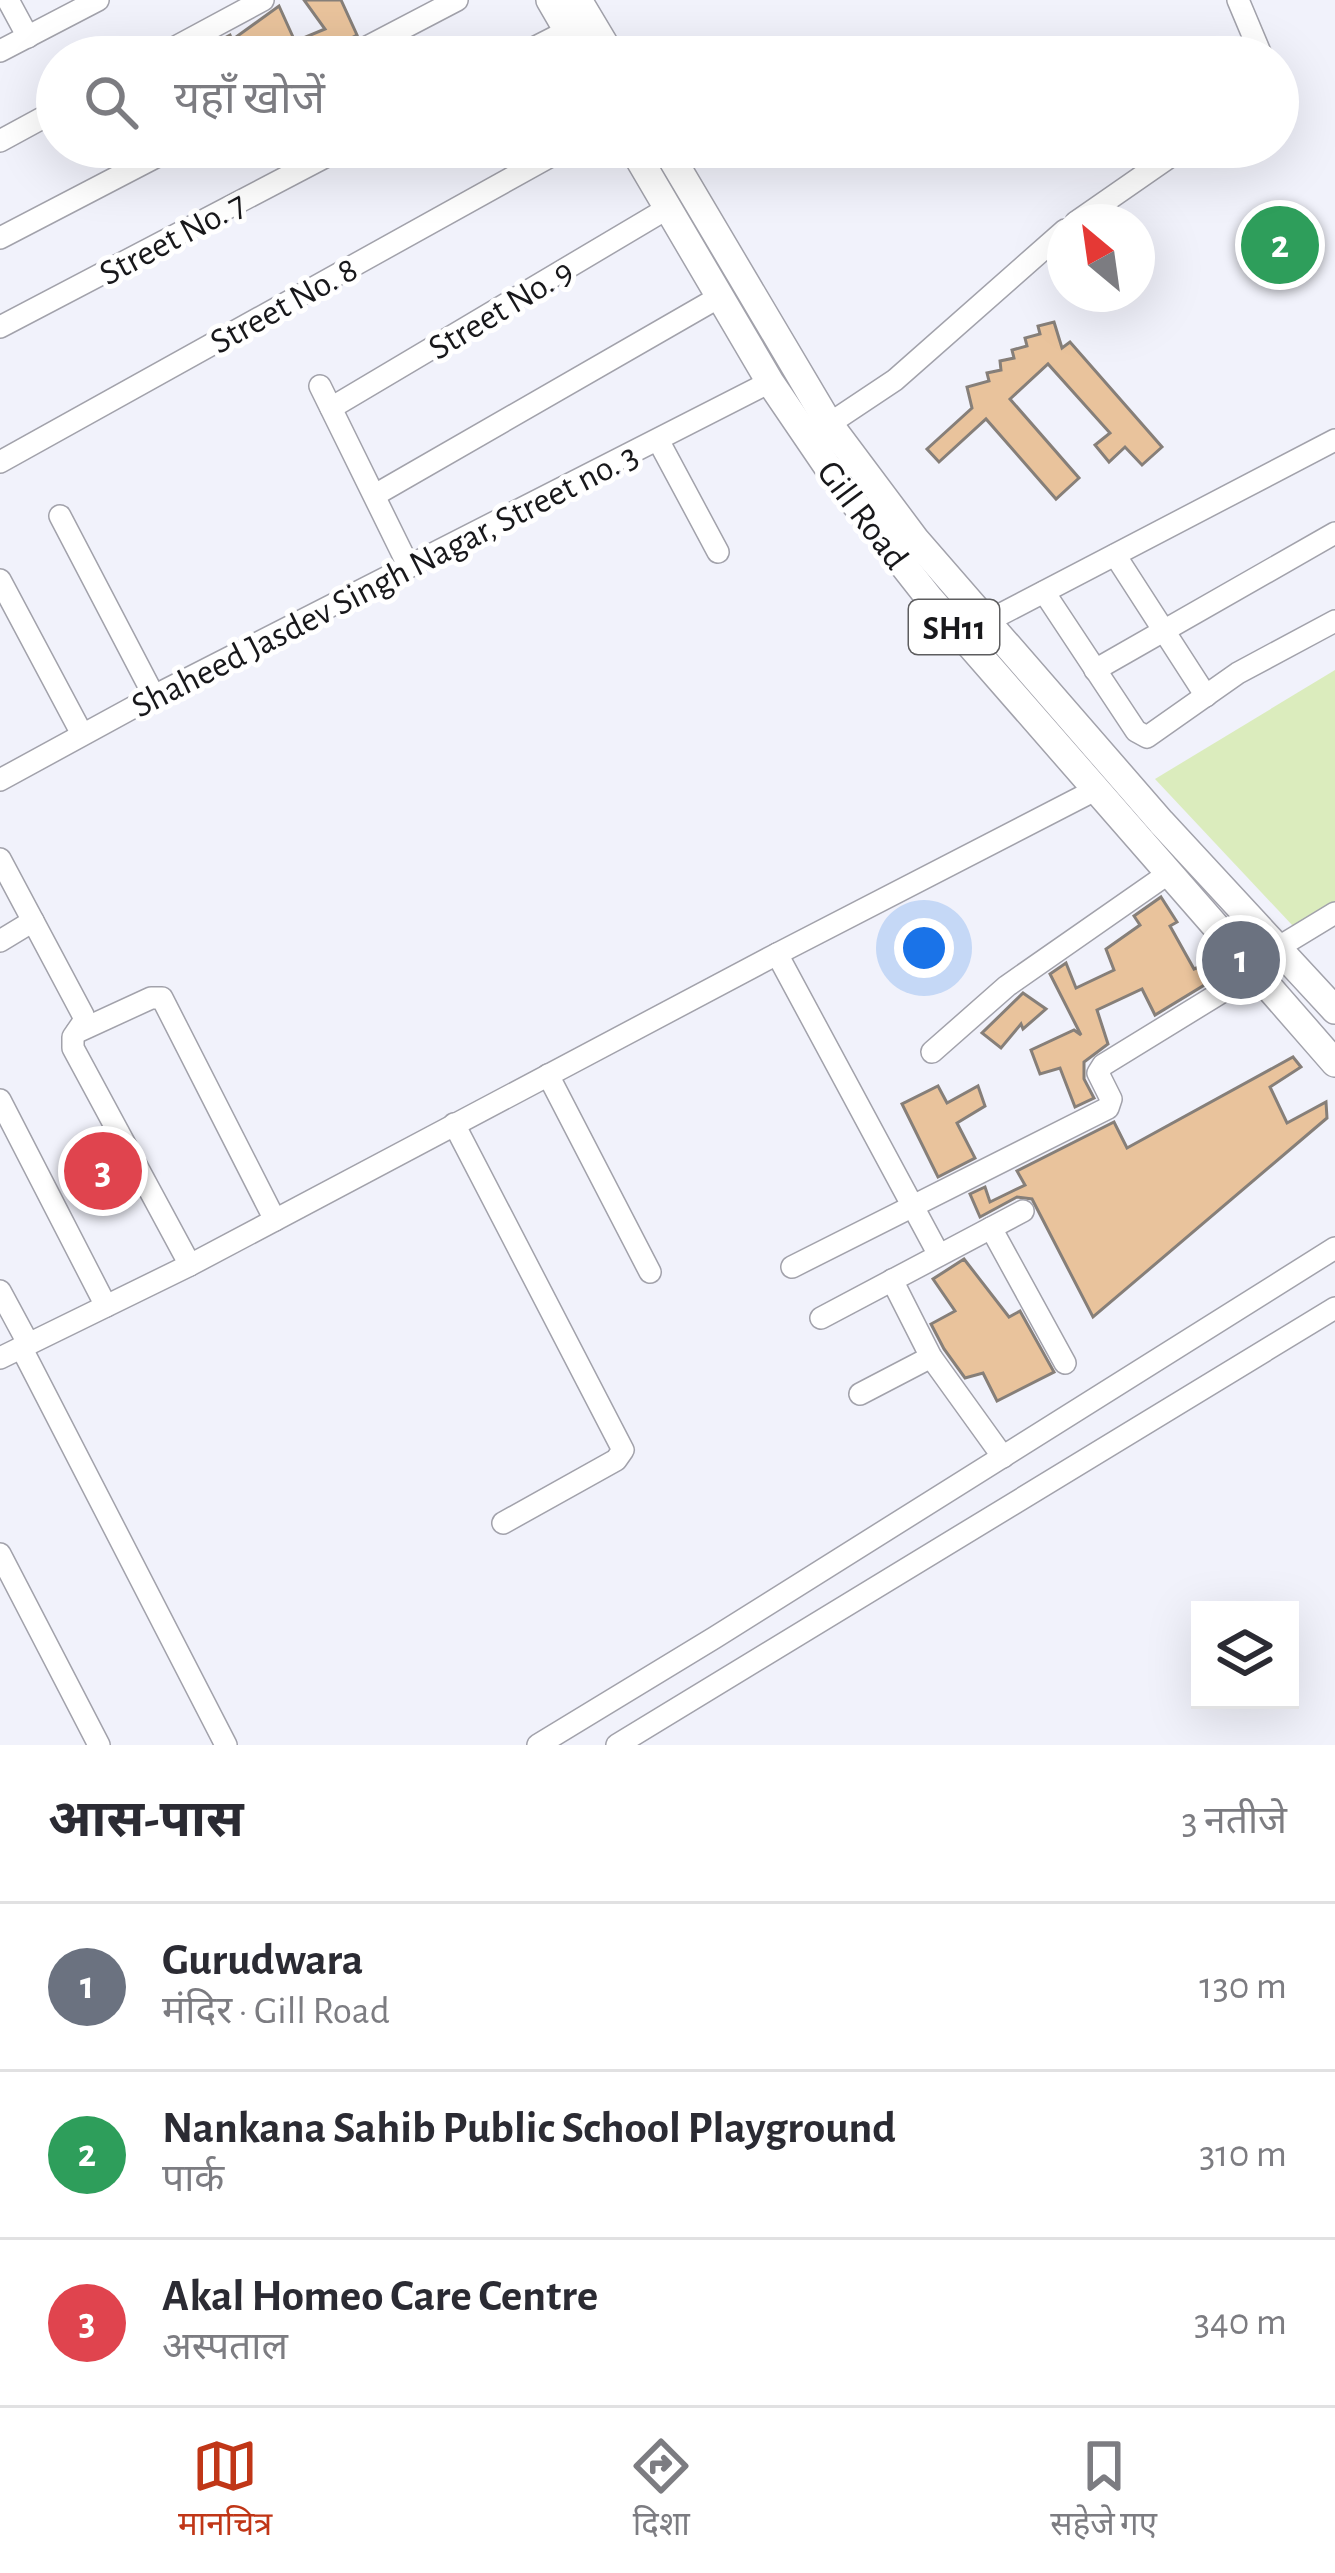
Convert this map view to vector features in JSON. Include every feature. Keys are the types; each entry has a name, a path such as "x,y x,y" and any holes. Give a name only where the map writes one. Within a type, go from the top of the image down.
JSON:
{"main road":[{"path":"550,0 570,36"},
{"path":"578,0 599,36"},
{"name":"Gill Road","path":"644,168 770,382 838,482 930,599 1335,1063"},
{"name":"Gill Road","path":"677,168 829,424 914,539 1161,822 1335,1010"}],"street":[{"path":"8,0 28,37"},
{"path":"0,51 98,0"},
{"path":"196,36 263,0"},
{"path":"388,36 457,0"},
{"path":"1238,0 1253,36"},
{"path":"557,36 567,31"},
{"path":"0,141 36,121"},
{"path":"0,238 135,168"},
{"name":"Street No. 7","path":"0,327 304,168"},
{"name":"Street No. 8","path":"0,462 529,168"},
{"path":"1102,204 1154,168"},
{"name":"Street No. 9","path":"331,408 668,208"},
{"path":"829,424 895,380 1047,246"},
{"path":"375,495 721,296"},
{"name":"Shaheed Jasdev Singh Nagar, Street no. 3","path":"0,780 154,696 770,382"},
{"path":"320,386 409,567"},
{"path":"658,440 718,552"},
{"path":"986,622 1335,440"},
{"path":"60,516 154,696"},
{"path":"1095,670 1335,532"},
{"path":"1115,555 1206,696"},
{"path":"0,580 82,734"},
{"path":"1044,592 1136,730 1148,737 1255,664 1335,621"},
{"path":"0,1358 190,1265 1095,790"},
{"path":"0,859 83,1015 73,1048 190,1265"},
{"path":"932,1052 1007,986 1169,873"},
{"path":"1279,947 1335,913"},
{"path":"0,940 34,921"},
{"path":"777,954 939,1256"},
{"path":"792,1267 1108,1108 1111,1099 1099,1069 1256,971"},
{"path":"76,1032 152,998 162,998 274,1220"},
{"path":"548,1075 650,1272"},
{"path":"0,1100 106,1306"},
{"path":"454,1124 623,1450 616,1460 503,1523"},
{"path":"821,1318 1023,1211"},
{"path":"991,1228 1065,1363"},
{"path":"538,1745 1335,1248"},
{"path":"892,1280 932,1357 1003,1457"},
{"path":"0,1291 226,1745"},
{"path":"617,1745 1335,1308"},
{"path":"860,1394 932,1357"},
{"path":"0,1555 99,1745"}],"green space":[{"path":"1335,670 1335,902 1293,926 1155,779"}],"building":[{"path":"304,0 341,0 357,35 308,36 325,29"},
{"path":"279,6 293,36 238,36"},
{"path":"1054,322 1062,348 1070,342 1162,447 1142,465 1125,447 1109,462 1095,445 1110,433 1048,364 1010,399 1079,478 1056,499 986,419 939,462 927,449 972,408 967,387 989,381 987,373 1001,370 1000,361 1014,358 1012,350 1027,346 1025,338 1040,334 1038,326"},
{"path":"1161,897 1177,922 1170,926 1194,969 1220,958 1229,970 1155,1015 1142,989 1097,1010 1108,1044 1084,1062 1084,1079 1094,1098 1075,1107 1060,1068 1040,1074 1031,1050 1074,1030 1081,1035 1050,974 1066,963 1076,988 1114,970 1106,949 1140,925 1134,916"},
{"path":"1023,993 1046,1009 1023,1029 1021,1024 1001,1048 982,1033"},
{"path":"1293,1057 1301,1067 1270,1087 1287,1123 1326,1102 1327,1118 1093,1317 1032,1199 1017,1197 980,1217 970,1194 985,1187 990,1202 1025,1185 1017,1171 1114,1122 1127,1148"},
{"path":"938,1086 947,1103 978,1086 985,1106 957,1123 975,1158 938,1177 902,1104"},
{"path":"112,1152 126,1178 97,1194 83,1168"},
{"path":"964,1259 1009,1317 1020,1311 1054,1372 997,1401 983,1373 965,1378 931,1324 955,1311 933,1279"}],"place":[{"name":"Nankana Sahib Public School Playground","path":"1280,245"},
{"name":"Gurudwara","path":"1241,960"},
{"name":"Akal Homeo Care Centre","path":"103,1171"}]}
